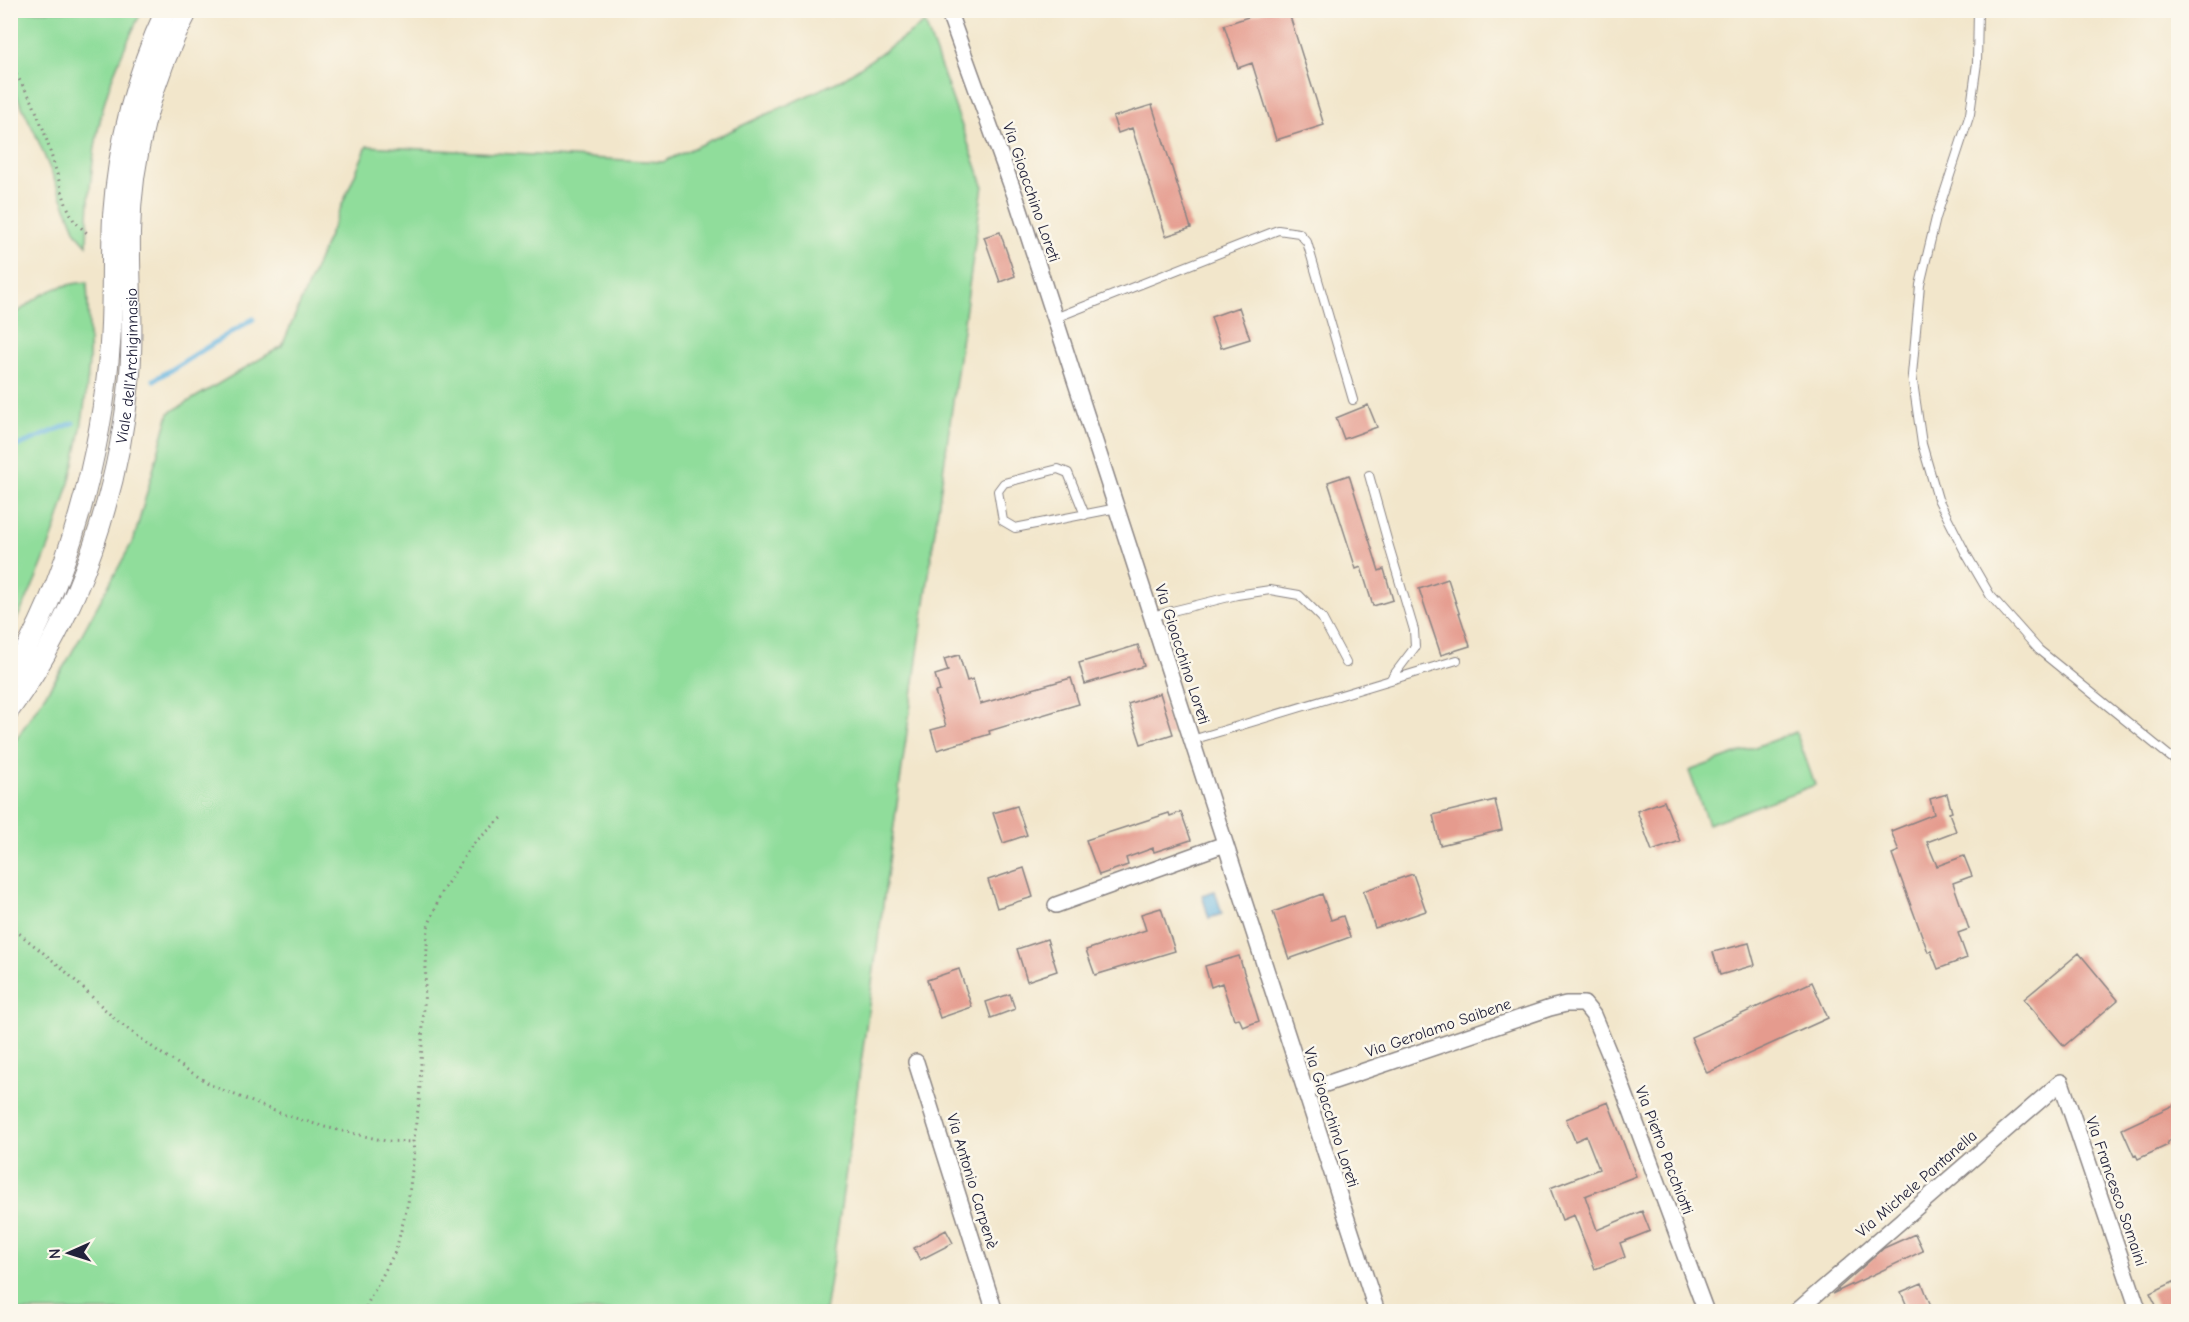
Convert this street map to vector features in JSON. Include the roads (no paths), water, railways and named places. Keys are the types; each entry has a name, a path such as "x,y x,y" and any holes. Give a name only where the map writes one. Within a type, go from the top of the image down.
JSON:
{"street":[{"name":"Viale dell'Archiginnasio","path":"10,677 36,633 52,596 89,475 107,379 111,325 113,218 119,156 135,90 166,10"},
{"name":"Viale dell'Archiginnasio","path":"10,709 34,674 71,602 99,529 108,497 119,449 130,375 130,230 138,160 155,86 188,10"},
{"name":"Via Gioacchino Loreti","path":"948,10 1017,201 1377,1311"},
{"path":"1056,905 1225,844"},
{"name":"Via Gerolamo Saibene","path":"1305,1092 1550,1008 1566,1004 1584,1004"},
{"name":"Via Pietro Pacchiotti","path":"1584,1004 1593,1015 1616,1070 1706,1311"},
{"name":"Via Antonio Carpenè","path":"916,1062 995,1311"},
{"name":"Via Michele Pantanella","path":"1796,1311 2061,1082"},
{"name":"Via Francesco Somaini","path":"2061,1082 2139,1311"}],"lane":[{"path":"1978,10 1977,63 1970,114 1936,218 1920,285 1912,375 1922,444 1938,499 1990,595 2039,650 2178,763"},
{"path":"1055,318 1278,230 1299,233 1307,242 1353,399"},
{"path":"1084,514 1068,473 1058,469 1004,483 998,492 1003,521 1015,528 1117,508"},
{"path":"1370,475 1414,630 1415,647 1390,680"},
{"path":"1152,616 1237,595 1270,590 1299,595 1322,618 1346,663"},
{"path":"1192,740 1457,660"}],"water":[{"path":"1215,891 1222,914 1209,918 1202,895"}],"waterway":[{"path":"154,380 253,319"},
{"path":"10,449 73,423"}]}
